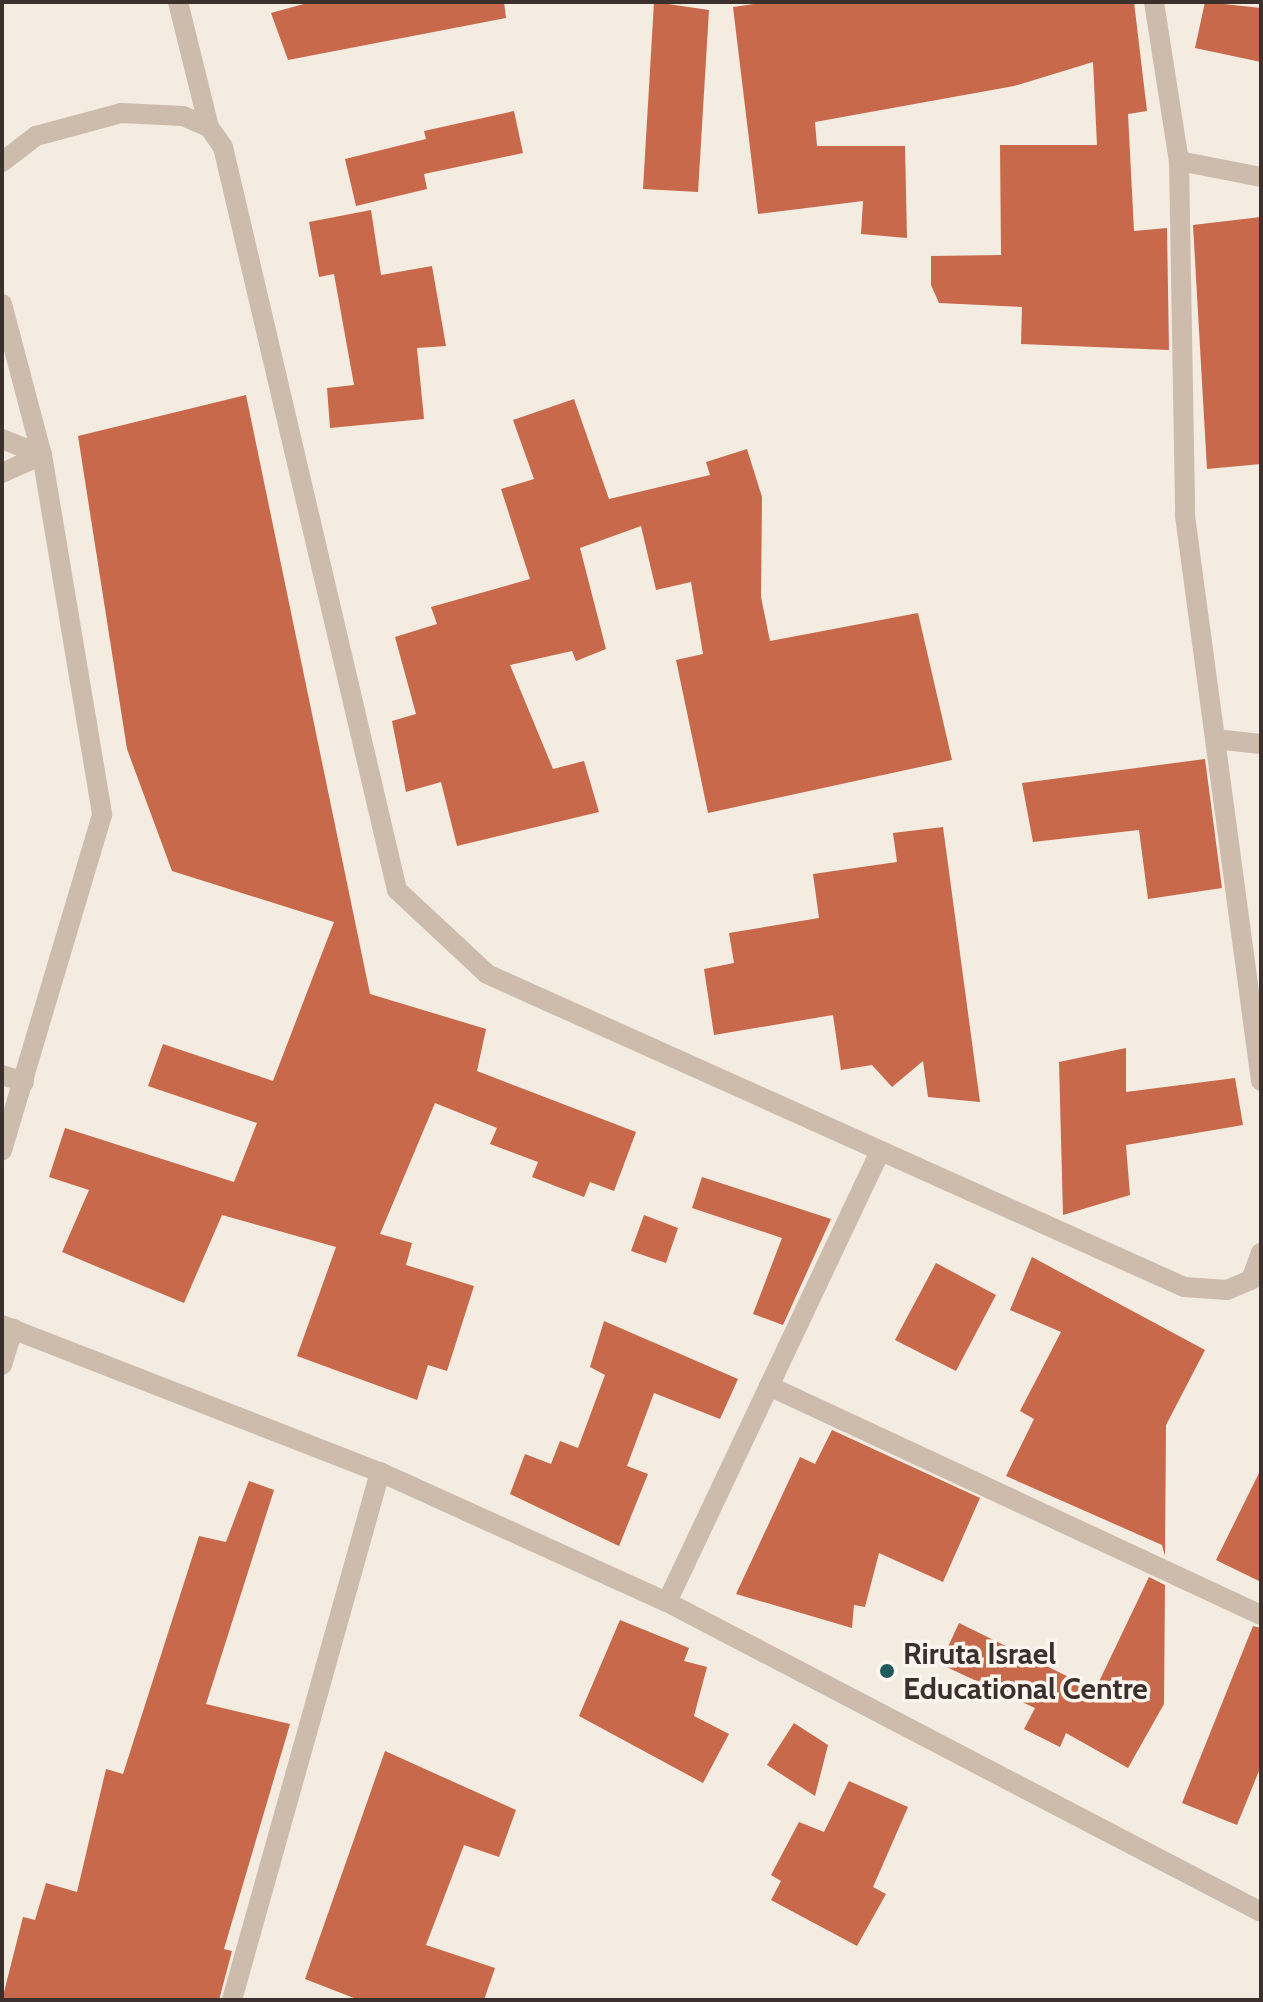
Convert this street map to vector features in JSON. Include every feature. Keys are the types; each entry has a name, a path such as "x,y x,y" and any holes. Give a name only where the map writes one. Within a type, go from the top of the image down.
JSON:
{"street":[{"path":"178,2 209,127 223,147 397,890 487,974 1184,1287 1227,1290 1251,1280 1261,1253"},
{"path":"1154,2 1179,161 1185,516 1261,1081"},
{"path":"2,162 36,136 121,113 183,116 209,127"},
{"path":"1179,161 1261,177"},
{"path":"2,304 42,455 102,815 2,1150"},
{"path":"2,439 42,455"},
{"path":"2,473 42,455"},
{"path":"1215,739 1261,744"},
{"path":"2,1075 24,1082"},
{"path":"667,1602 880,1151"},
{"path":"2,1365 8,1327 380,1472 667,1602 1261,1912"},
{"path":"769,1386 1261,1615"},
{"path":"232,2000 380,1472"}],"building":[{"path":"311,2 504,2 506,18 288,60 271,13"},
{"path":"654,2 709,10 698,192 643,189"},
{"path":"767,2 1134,2 1147,111 1128,114 1134,231 1167,228 1169,350 1021,344 1022,307 939,303 931,285 931,256 1001,255 1000,145 1097,145 1093,62 1014,86 815,122 817,146 905,146 907,238 861,234 863,201 758,214 733,7"},
{"path":"1205,2 1261,8 1261,62 1195,48"},
{"path":"514,111 523,153 424,174 427,189 356,206 345,159 426,139 424,131"},
{"path":"371,210 381,275 432,266 446,346 417,348 424,419 330,428 327,388 354,385 334,274 319,277 309,222"},
{"path":"1261,217 1261,464 1207,469 1193,225"},
{"path":"246,395 370,994 486,1029 477,1071 636,1132 614,1191 590,1182 584,1197 532,1177 538,1162 490,1144 497,1128 435,1103 380,1234 412,1243 406,1265 474,1286 447,1371 428,1365 417,1400 297,1356 336,1247 222,1215 184,1303 62,1252 89,1190 49,1177 65,1128 234,1182 257,1123 148,1086 163,1044 273,1081 334,922 172,871 127,749 78,436"},
{"path":"574,399 609,499 710,475 706,462 747,449 762,497 761,597 770,641 918,613 952,760 708,813 676,660 703,654 691,582 656,590 641,526 580,548 606,649 576,661 572,651 510,665 553,769 584,761 599,812 457,846 441,782 406,792 392,721 416,714 395,637 437,624 431,607 530,579 501,489 534,479 513,420"},
{"path":"1205,759 1222,888 1148,899 1139,830 1033,842 1022,783"},
{"path":"943,827 980,1102 928,1097 923,1061 892,1087 872,1065 841,1070 833,1015 714,1035 704,969 734,963 729,933 819,918 813,874 897,862 893,833"},
{"path":"1126,1048 1126,1092 1235,1078 1243,1125 1126,1145 1130,1195 1063,1215 1059,1062"},
{"path":"702,1177 831,1219 783,1325 753,1314 782,1238 692,1208"},
{"path":"644,1215 678,1228 666,1263 631,1251"},
{"path":"1032,1257 1205,1350 1166,1425 1165,1556 1162,1545 1006,1476 1034,1419 1020,1411 1061,1332 1010,1310"},
{"path":"936,1263 996,1295 956,1371 895,1340"},
{"path":"604,1321 738,1379 720,1419 654,1393 627,1466 648,1474 619,1546 510,1494 525,1454 551,1464 560,1441 578,1448 605,1375 590,1367"},
{"path":"832,1430 980,1498 943,1582 879,1553 865,1607 854,1605 852,1628 736,1594 800,1457 815,1464"},
{"path":"1261,1469 1261,1582 1216,1560"},
{"path":"249,1481 274,1490 206,1704 290,1724 224,1949 232,1951 219,2000 2,2000 23,1917 35,1920 46,1883 77,1892 106,1769 123,1774 199,1536 226,1542"},
{"path":"1149,1577 1165,1585 1164,1704 1128,1768 1066,1733 1060,1747 1024,1729 1035,1708 940,1664 959,1623 1095,1690"},
{"path":"620,1620 689,1648 684,1661 707,1667 694,1716 729,1734 703,1783 579,1716"},
{"path":"1253,1626 1261,1628 1261,1766 1237,1825 1182,1803"},
{"path":"794,1723 828,1745 815,1796 767,1765"},
{"path":"385,1751 516,1810 499,1857 464,1845 426,1945 495,1968 484,2000 359,2000 305,1979"},
{"path":"849,1781 908,1807 873,1887 886,1894 857,1946 771,1900 781,1881 771,1875 799,1822 824,1832"}],"place":[{"name":"Riruta Israel Educational Centre","path":"887,1671"}]}
